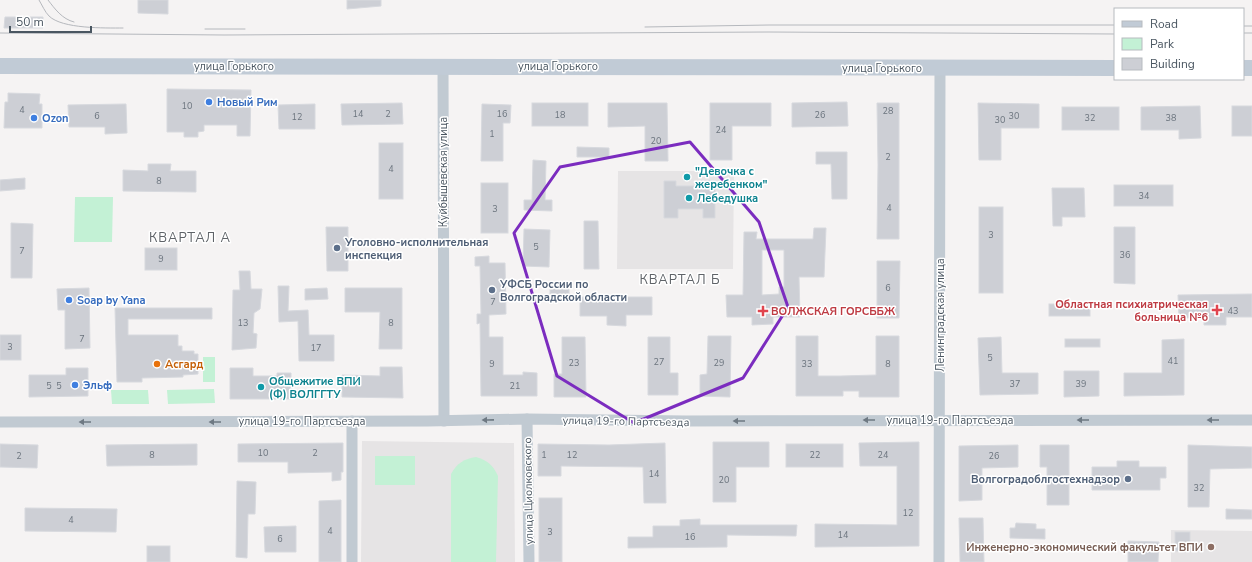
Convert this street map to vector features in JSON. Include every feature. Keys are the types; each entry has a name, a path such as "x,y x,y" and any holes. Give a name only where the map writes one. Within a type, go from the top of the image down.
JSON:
{"street":[{"name":"улица Горького","path":"0,66 1114,68"},
{"name":"Куйбышевская улица","path":"443,66 444,421"},
{"name":"Ленинградская улица","path":"939,562 940,68"},
{"name":"улица Циолковского","path":"527,420 529,562"},
{"name":"улица 19-го Партсъезда","path":"0,422 1252,420"},
{"path":"352,421 352,562"}],"highlighted area":[{"path":"690,142 759,222 788,307 743,378 634,423 557,376 514,233 560,167"}],"shaded area":[{"path":"618,171 734,171 733,269 617,269"},
{"path":"362,441 514,443 515,562 361,562"},
{"name":"Инженерно-экономический факультет ВПИ","path":"1171,530 1252,531 1252,562 1171,562"}],"green space":[{"path":"75,197 113,197 112,242 74,242"},
{"path":"203,357 215,357 215,382 203,382"},
{"path":"214,389 215,403 168,404 167,390"},
{"path":"111,390 148,390 149,404 112,404"},
{"path":"375,456 415,456 415,485 375,485"},
{"path":"476,457 489,464 498,476 496,562 451,562 451,474 461,462"}],"building":[{"path":"138,0 168,0 168,14 138,13"},
{"path":"347,0 381,0 381,6 347,9"},
{"path":"5,17 43,17 43,28 4,28"},
{"name":"Новый Рим","path":"167,89 251,90 250,136 237,136 237,125 204,125 204,131 198,132 198,137 184,137 184,132 167,132"},
{"path":"8,93 40,94 39,104 42,104 42,128 4,128 5,102 8,102"},
{"path":"847,102 848,126 792,127 792,103"},
{"path":"402,103 403,124 342,125 341,104"},
{"path":"532,103 588,103 588,126 532,126"},
{"path":"608,103 667,103 668,161 645,161 645,126 608,127"},
{"path":"710,103 771,103 771,126 732,126 732,160 710,160"},
{"path":"877,103 899,103 899,239 877,239"},
{"path":"978,103 1039,104 1039,128 1001,128 1001,160 979,160"},
{"path":"126,104 127,133 105,134 105,127 69,127 68,105"},
{"path":"315,104 315,129 279,129 278,105"},
{"path":"482,104 511,105 510,123 503,123 503,161 481,161"},
{"path":"1200,106 1201,138 1179,139 1179,130 1141,130 1141,107"},
{"path":"1232,106 1252,106 1252,136 1232,136"},
{"path":"1062,107 1119,107 1119,130 1062,130"},
{"path":"379,143 403,143 403,199 379,199"},
{"path":"577,147 609,148 609,157 577,157"},
{"path":"816,152 847,152 847,199 832,199 831,164 816,164"},
{"path":"533,160 546,161 545,200 552,200 552,211 524,210 524,200 532,200"},
{"path":"148,164 171,164 170,171 196,171 196,192 123,191 123,170 148,171"},
{"path":"25,178 25,189 0,191 0,180"},
{"name":"Лебедушка","path":"664,181 676,181 676,186 702,186 701,181 715,181 715,218 703,218 703,209 678,209 678,218 664,218"},
{"path":"481,183 508,183 508,233 481,233"},
{"path":"1114,185 1173,185 1173,206 1114,206"},
{"path":"1052,188 1084,188 1085,217 1062,217 1062,226 1053,226"},
{"path":"979,207 1003,207 1003,293 979,293"},
{"path":"584,221 598,221 599,269 584,269"},
{"path":"11,223 33,224 32,278 11,278"},
{"path":"326,227 348,227 348,271 327,271"},
{"path":"1114,227 1135,227 1135,284 1114,283"},
{"path":"814,228 826,228 824,277 799,277 800,317 773,317 773,324 752,325 752,317 727,317 726,295 743,295 744,232 757,232 756,239 813,239","holes":["762,250 784,250 784,287 779,287 779,294 762,295"]},
{"path":"524,229 550,230 549,267 523,266"},
{"path":"145,248 177,248 177,270 145,270"},
{"path":"489,256 489,263 505,263 506,314 489,315 489,337 503,337 503,375 523,375 523,372 537,373 537,396 481,396 480,323 477,324 477,314 481,314 480,266 475,266 475,257"},
{"path":"877,261 900,261 899,318 877,318"},
{"path":"239,271 250,271 251,289 262,289 260,309 254,313 253,333 257,334 256,348 232,350 233,290 240,290"},
{"path":"550,282 569,282 569,301 550,301"},
{"path":"278,286 289,286 288,311 308,310 309,335 334,335 334,361 299,361 298,321 279,322"},
{"path":"89,288 90,348 65,349 65,310 58,310 57,289"},
{"path":"327,288 328,299 305,300 305,289"},
{"path":"345,288 402,288 402,349 379,349 380,312 345,312"},
{"path":"1252,294 1252,317 1226,317 1226,325 1204,325 1204,318 1179,318 1178,295"},
{"path":"580,297 652,297 652,315 626,315 626,326 607,325 607,316 580,316"},
{"path":"1049,304 1090,304 1090,316 1049,316"},
{"name":"Асгард","path":"115,308 212,308 212,319 128,319 128,335 178,335 178,346 182,346 182,351 194,351 194,354 198,354 198,374 183,375 183,377 142,378 142,382 117,382"},
{"path":"0,335 21,335 21,360 0,360"},
{"path":"708,336 731,336 730,397 700,396 700,375 707,374"},
{"path":"796,336 818,336 818,376 841,376 876,375 876,336 899,336 899,397 859,397 859,391 843,391 843,396 796,396"},
{"path":"562,337 585,337 586,397 554,397 554,374 562,374"},
{"path":"648,337 670,337 670,373 678,373 678,395 648,395"},
{"path":"1001,337 1002,373 1038,373 1038,394 980,395 978,338"},
{"path":"1065,339 1100,339 1100,347 1065,347"},
{"path":"1184,339 1184,395 1124,396 1124,373 1162,373 1162,340"},
{"path":"380,367 402,367 403,398 342,397 342,375 380,376"},
{"path":"66,368 88,368 88,396 29,397 29,375 66,375"},
{"name":"Общежитие ВПИ (Ф) ВОЛГГТУ","path":"230,368 253,368 253,376 277,376 277,373 291,373 291,399 230,399"},
{"path":"1064,371 1099,371 1099,396 1064,397"},
{"path":"713,442 769,442 769,467 736,467 736,502 713,502"},
{"path":"919,442 919,546 815,547 815,524 897,525 897,466 860,466 859,443"},
{"path":"343,443 343,472 341,472 341,480 332,481 332,472 288,473 288,462 238,462 238,444"},
{"path":"665,443 666,503 644,503 643,467 561,466 561,476 538,476 538,444 609,445"},
{"path":"0,444 38,445 37,468 0,467"},
{"path":"197,444 197,465 107,466 106,445"},
{"path":"786,444 843,444 843,467 786,467"},
{"path":"1018,445 1018,467 982,468 982,500 959,501 959,446"},
{"path":"1040,445 1069,445 1069,505 1047,505 1047,467 1040,467"},
{"path":"1188,445 1252,447 1252,468 1210,469 1209,507 1188,507"},
{"path":"1117,461 1139,461 1139,467 1166,467 1166,478 1160,478 1160,490 1092,490 1092,467 1117,467"},
{"path":"237,481 256,482 255,514 248,514 247,558 236,557"},
{"path":"539,498 562,498 562,562 539,562"},
{"path":"341,500 341,562 319,562 319,501"},
{"path":"25,508 117,509 116,532 25,531"},
{"path":"1226,509 1252,510 1252,519 1226,519"},
{"path":"959,518 983,518 984,562 960,562"},
{"path":"700,519 700,525 797,525 796,536 727,535 727,547 628,548 628,537 653,537 653,526 680,526 680,520"},
{"path":"1016,523 1036,524 1036,529 1045,529 1045,539 1010,538 1010,528 1015,528"},
{"path":"296,526 296,552 265,552 264,527"},
{"path":"1175,532 1190,532 1190,551 1175,551"},
{"path":"1128,541 1159,542 1158,562 1128,562"},
{"path":"147,546 170,546 170,562 147,562"}],"tram line":[{"path":"39,0 49,16 55,20 73,26 123,28"},
{"path":"48,0 62,16 74,22"},
{"path":"645,27 769,25 1114,25"},
{"path":"1244,26 1252,26"},
{"path":"205,29 245,29"},
{"path":"0,33 224,35 769,32 1114,34"},
{"path":"1244,33 1252,33"}],"place":[{"name":"Новый Рим","path":"209,102"},
{"name":"Ozon","path":"34,118"},
{"name":"\"Девочка с жеребенком\"","path":"687,177"},
{"name":"Лебедушка","path":"689,198"},
{"name":"Уголовно-исполнительная инспекция","path":"337,248"},
{"name":"УФСБ России по Волгоградской области","path":"492,290"},
{"name":"Soap by Yana","path":"69,300"},
{"name":"Областная психиатрическая больница №6","path":"1217,310"},
{"name":"ВОЛЖСКАЯ ГОРСББЖ","path":"763,311"},
{"name":"Асгард","path":"157,364"},
{"name":"Эльф","path":"75,385"},
{"name":"Общежитие ВПИ (Ф) ВОЛГГТУ","path":"261,387"},
{"name":"Волгоградоблгостехнадзор","path":"1128,479"},
{"name":"Инженерно-экономический факультет ВПИ","path":"1211,547"}],"district":[{"name":"КВАРТАЛ А","path":"190,237"},
{"name":"КВАРТАЛ Б","path":"680,279"}]}
